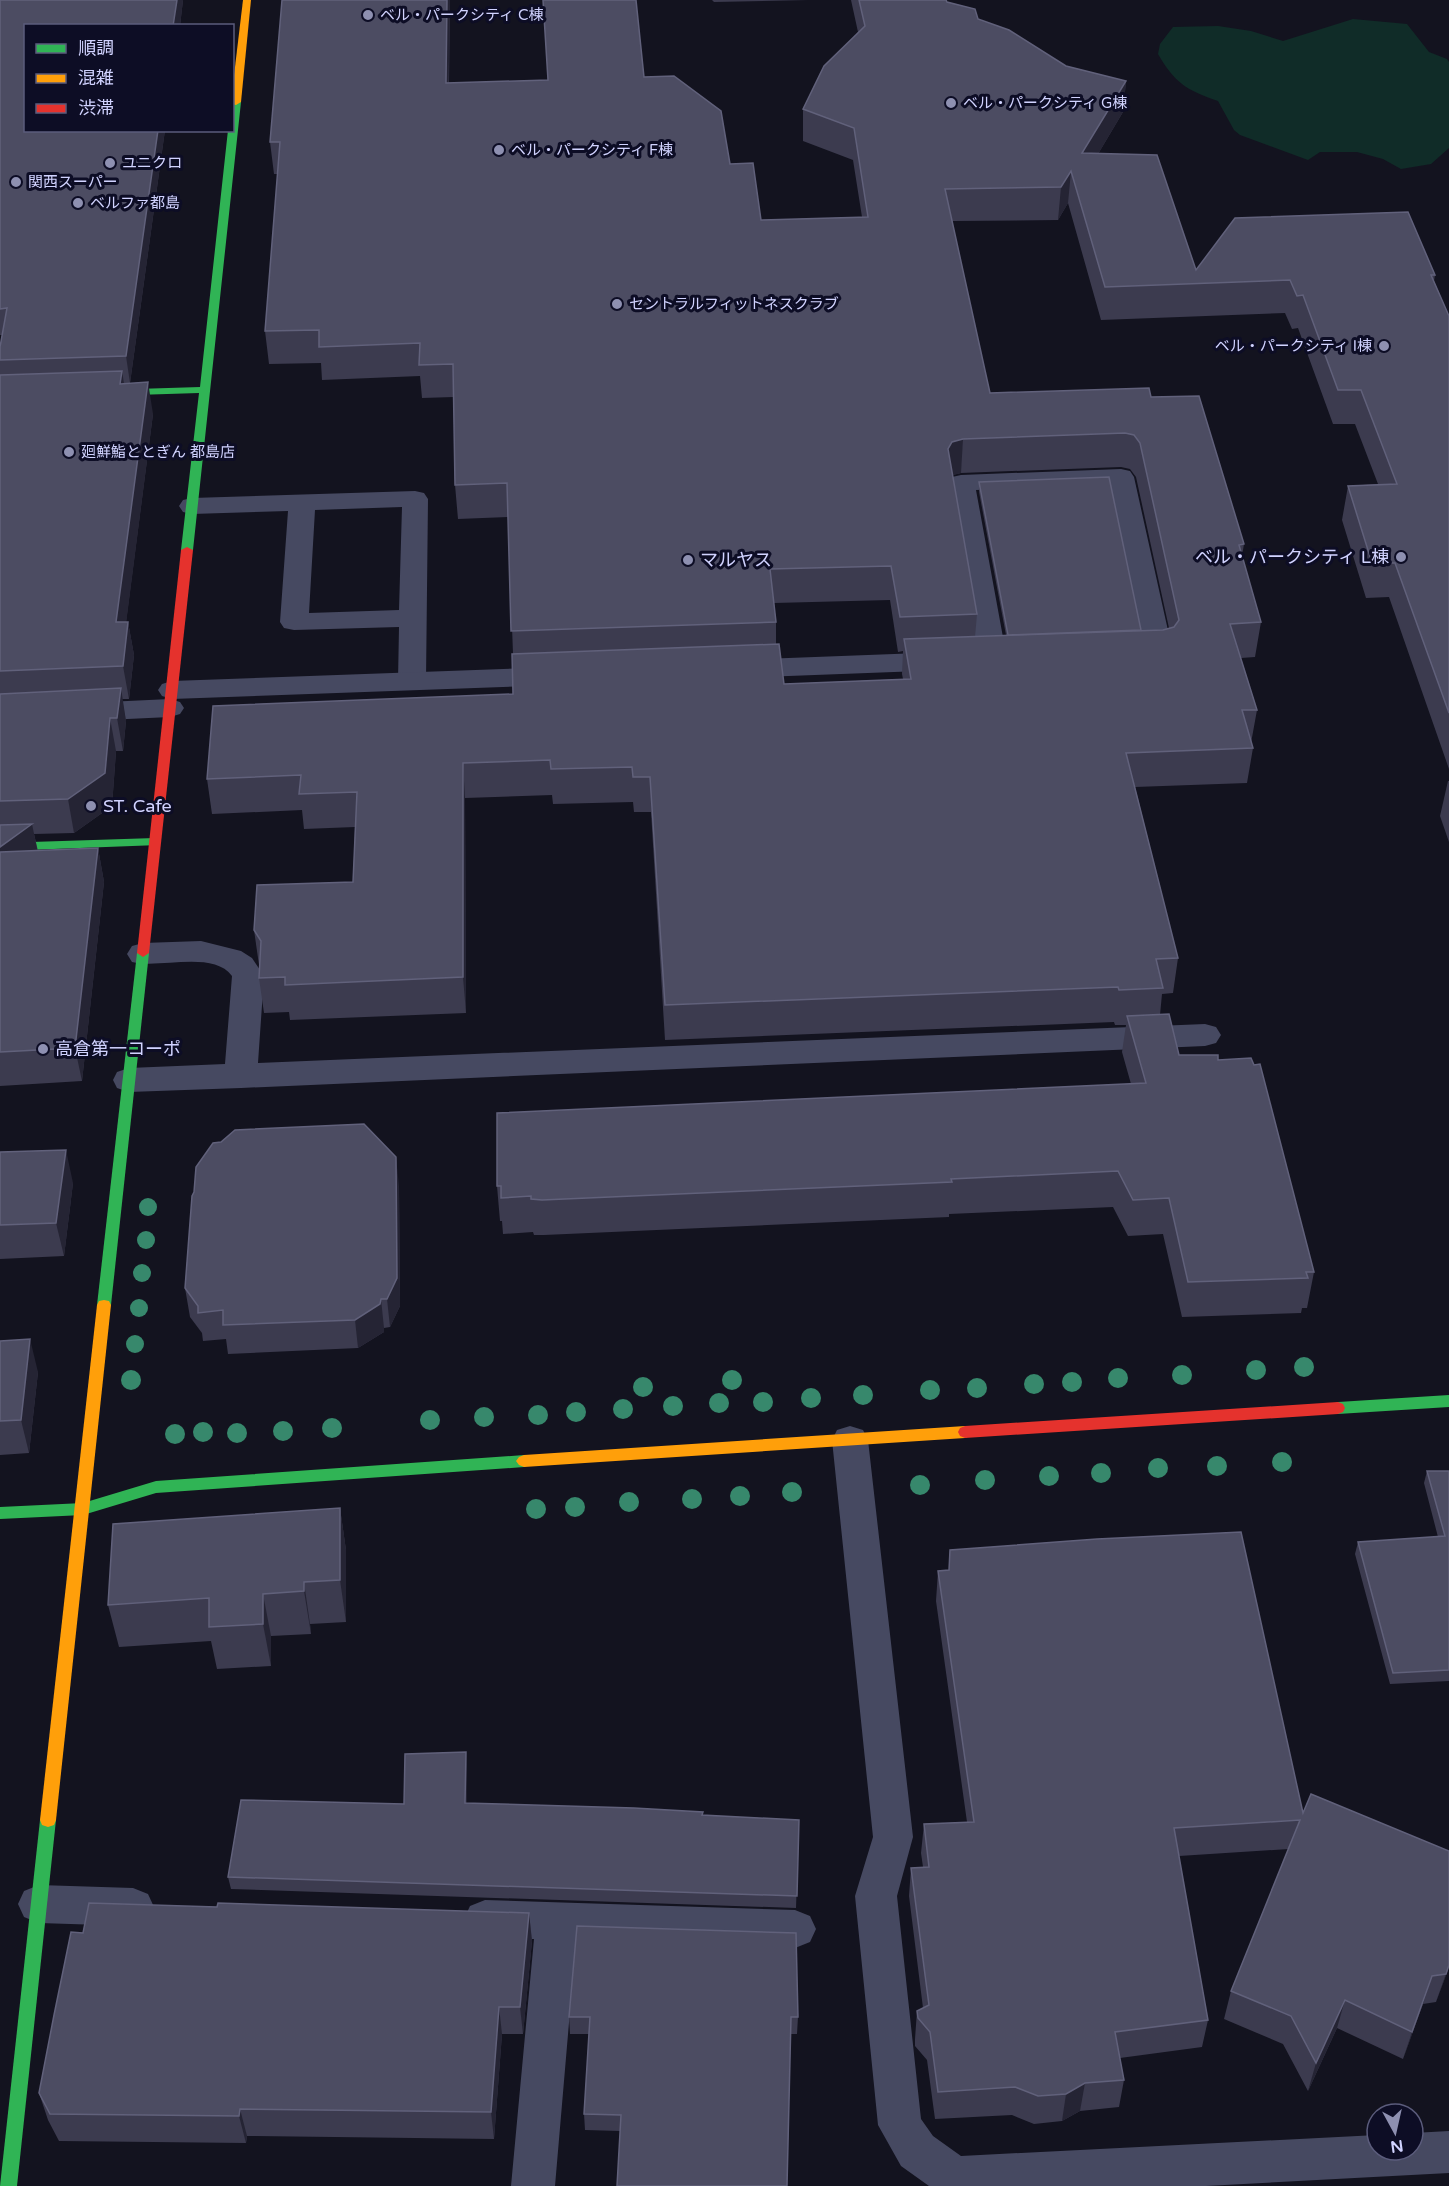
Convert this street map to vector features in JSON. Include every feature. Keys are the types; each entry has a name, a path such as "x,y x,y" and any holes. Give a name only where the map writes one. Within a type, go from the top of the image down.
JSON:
{"street":[{"path":"234,118 247,0"},
{"path":"8,2186 232,132"},
{"path":"94,394 204,390"},
{"path":"708,670 1005,659 961,483 1121,477 1159,652 1111,654"},
{"path":"192,506 416,499 412,681"},
{"path":"302,502 294,622 413,618"},
{"path":"0,716 171,699 412,681 590,674"},
{"path":"0,847 155,842"},
{"path":"143,954 210,952 225,956 244,967 248,976 241,1076"},
{"path":"129,1080 1205,1035"},
{"path":"0,1513 83,1509 156,1487 367,1471 1449,1401"},
{"path":"850,1440 893,1837 876,1896 900,2125 917,2151 955,2182 1449,2152"},
{"path":"39,1904 169,1908"},
{"path":"451,1918 795,1929"},
{"path":"533,2186 557,1922"}],"green space":[{"path":"1353,19 1407,24 1429,52 1449,62 1449,148 1431,164 1401,169 1383,159 1357,152 1320,152 1308,160 1240,135 1234,130 1218,101 1182,84 1170,72 1158,54 1160,44 1173,27 1218,26 1251,31 1283,41"}],"building":[{"name":"ベルファ都島","path":"0,0 177,0 173,24 24,24 24,132 158,132 126,356 0,360 7,308 0,309"},
{"path":"282,0 447,0 446,83 548,80 543,0 636,0 644,77 674,76 721,111 730,164 753,163 761,220 868,217 854,128 803,109 824,66 865,26 859,0 946,0 975,9 978,19 1009,30 1066,66 1126,81 1082,153 1157,155 1196,270 1235,218 1408,212 1435,275 1431,275 1449,316 1449,713 1395,563 1372,563 1348,486 1397,484 1361,390 1338,390 1303,295 1297,296 1290,280 1105,287 1071,171 1061,187 945,189 990,393 1149,388 1151,397 1199,396 1244,544 1239,545 1261,622 1230,624 1257,710 1242,710 1253,748 1126,753 1178,958 1156,959 1163,988 1119,990 1118,987 665,1005 650,777 633,777 632,767 551,769 550,760 463,763 463,977 285,985 285,977 259,978 261,941 254,930 257,885 353,882 357,792 299,794 301,775 207,779 213,706 513,694 512,654 779,644 784,684 911,679 904,639 1163,630 1174,627 1179,620 1140,443 1134,435 1125,433 963,439 952,442 948,449 977,614 900,617 891,566 770,569 776,622 511,631 507,483 455,485 453,364 419,365 420,343 319,347 319,330 265,331 280,142 270,142"},
{"path":"122,371 120,384 148,382 116,622 128,622 123,666 0,671 0,375"},
{"path":"1109,477 1141,630 1008,635 979,482"},
{"path":"121,688 117,718 110,718 105,773 68,799 0,801 0,694"},
{"path":"32,824 0,847 0,825"},
{"path":"98,848 75,1048 0,1052 0,852"},
{"path":"1169,1014 1179,1055 1218,1055 1218,1060 1251,1058 1254,1065 1260,1064 1314,1272 1306,1272 1308,1278 1188,1282 1169,1198 1133,1200 1118,1171 951,1179 952,1182 542,1200 531,1199 531,1196 501,1198 501,1186 497,1186 497,1113 1146,1083 1127,1016"},
{"path":"364,1124 396,1157 397,1278 387,1299 381,1299 380,1304 355,1320 223,1325 223,1310 198,1313 198,1306 185,1288 192,1196 196,1167 213,1143 221,1142 235,1130"},
{"path":"66,1150 56,1223 0,1225 0,1152"},
{"path":"30,1339 21,1420 0,1421 0,1341"},
{"path":"1427,1471 1449,1471 1449,1670 1393,1673 1358,1542 1445,1536"},
{"path":"340,1508 340,1580 304,1582 304,1591 263,1594 263,1624 209,1627 209,1598 108,1605 113,1524"},
{"path":"1241,1532 1303,1813 1311,1794 1449,1851 1449,1965 1446,1974 1432,1976 1412,2032 1345,2000 1316,2063 1291,2016 1231,1991 1300,1820 1174,1828 1208,2020 1115,2032 1124,2080 1085,2083 1066,2094 1038,2096 1015,2087 938,2092 930,2032 918,2018 917,2011 929,2005 911,1868 929,1867 924,1824 974,1822 938,1571 949,1570 950,1550 1097,1539"},
{"path":"466,1752 465,1803 634,1808 703,1812 702,1815 799,1820 797,1896 228,1877 241,1800 404,1804 405,1754"},
{"path":"89,1903 217,1907 218,1903 529,1913 520,2007 499,2007 491,2112 240,2109 239,2116 50,2114 39,2093 71,1932 83,1933"},
{"path":"577,1926 796,1933 798,2017 791,2017 787,2186 617,2186 621,2115 584,2114 590,2017 569,2017"}],"traffic: fast":[{"path":"234,120 236,102"},
{"path":"187,550 233,132"},
{"path":"104,393 204,390"},
{"path":"0,847 155,842"},
{"path":"104,1305 143,953"},
{"path":"1338,1408 1449,1401"},
{"path":"0,1513 83,1509 156,1487 524,1461"},
{"path":"8,2186 48,1820"}],"traffic: slow":[{"path":"236,102 247,0"},
{"path":"48,1820 104,1305"},
{"path":"524,1461 965,1432"}],"traffic: jam":[{"path":"143,953 187,550"},
{"path":"965,1432 1338,1408"}],"place":[{"name":"ベル・パークシティ C棟","path":"368,15"},
{"name":"ベル・パークシティ G棟","path":"951,103"},
{"name":"ベル・パークシティ F棟","path":"499,150"},
{"name":"ユニクロ","path":"110,163"},
{"name":"関西スーパー","path":"16,182"},
{"name":"ベルファ都島","path":"78,203"},
{"name":"セントラルフィットネスクラブ","path":"617,304"},
{"name":"ベル・パークシティ I棟","path":"1384,346"},
{"name":"廻鮮鮨ととぎん 都島店","path":"69,452"},
{"name":"ベル・パークシティ L棟","path":"1401,557"},
{"name":"マルヤス","path":"688,560"},
{"name":"ST. Cafe","path":"91,806"},
{"name":"高倉第一コーポ","path":"43,1049"}]}
